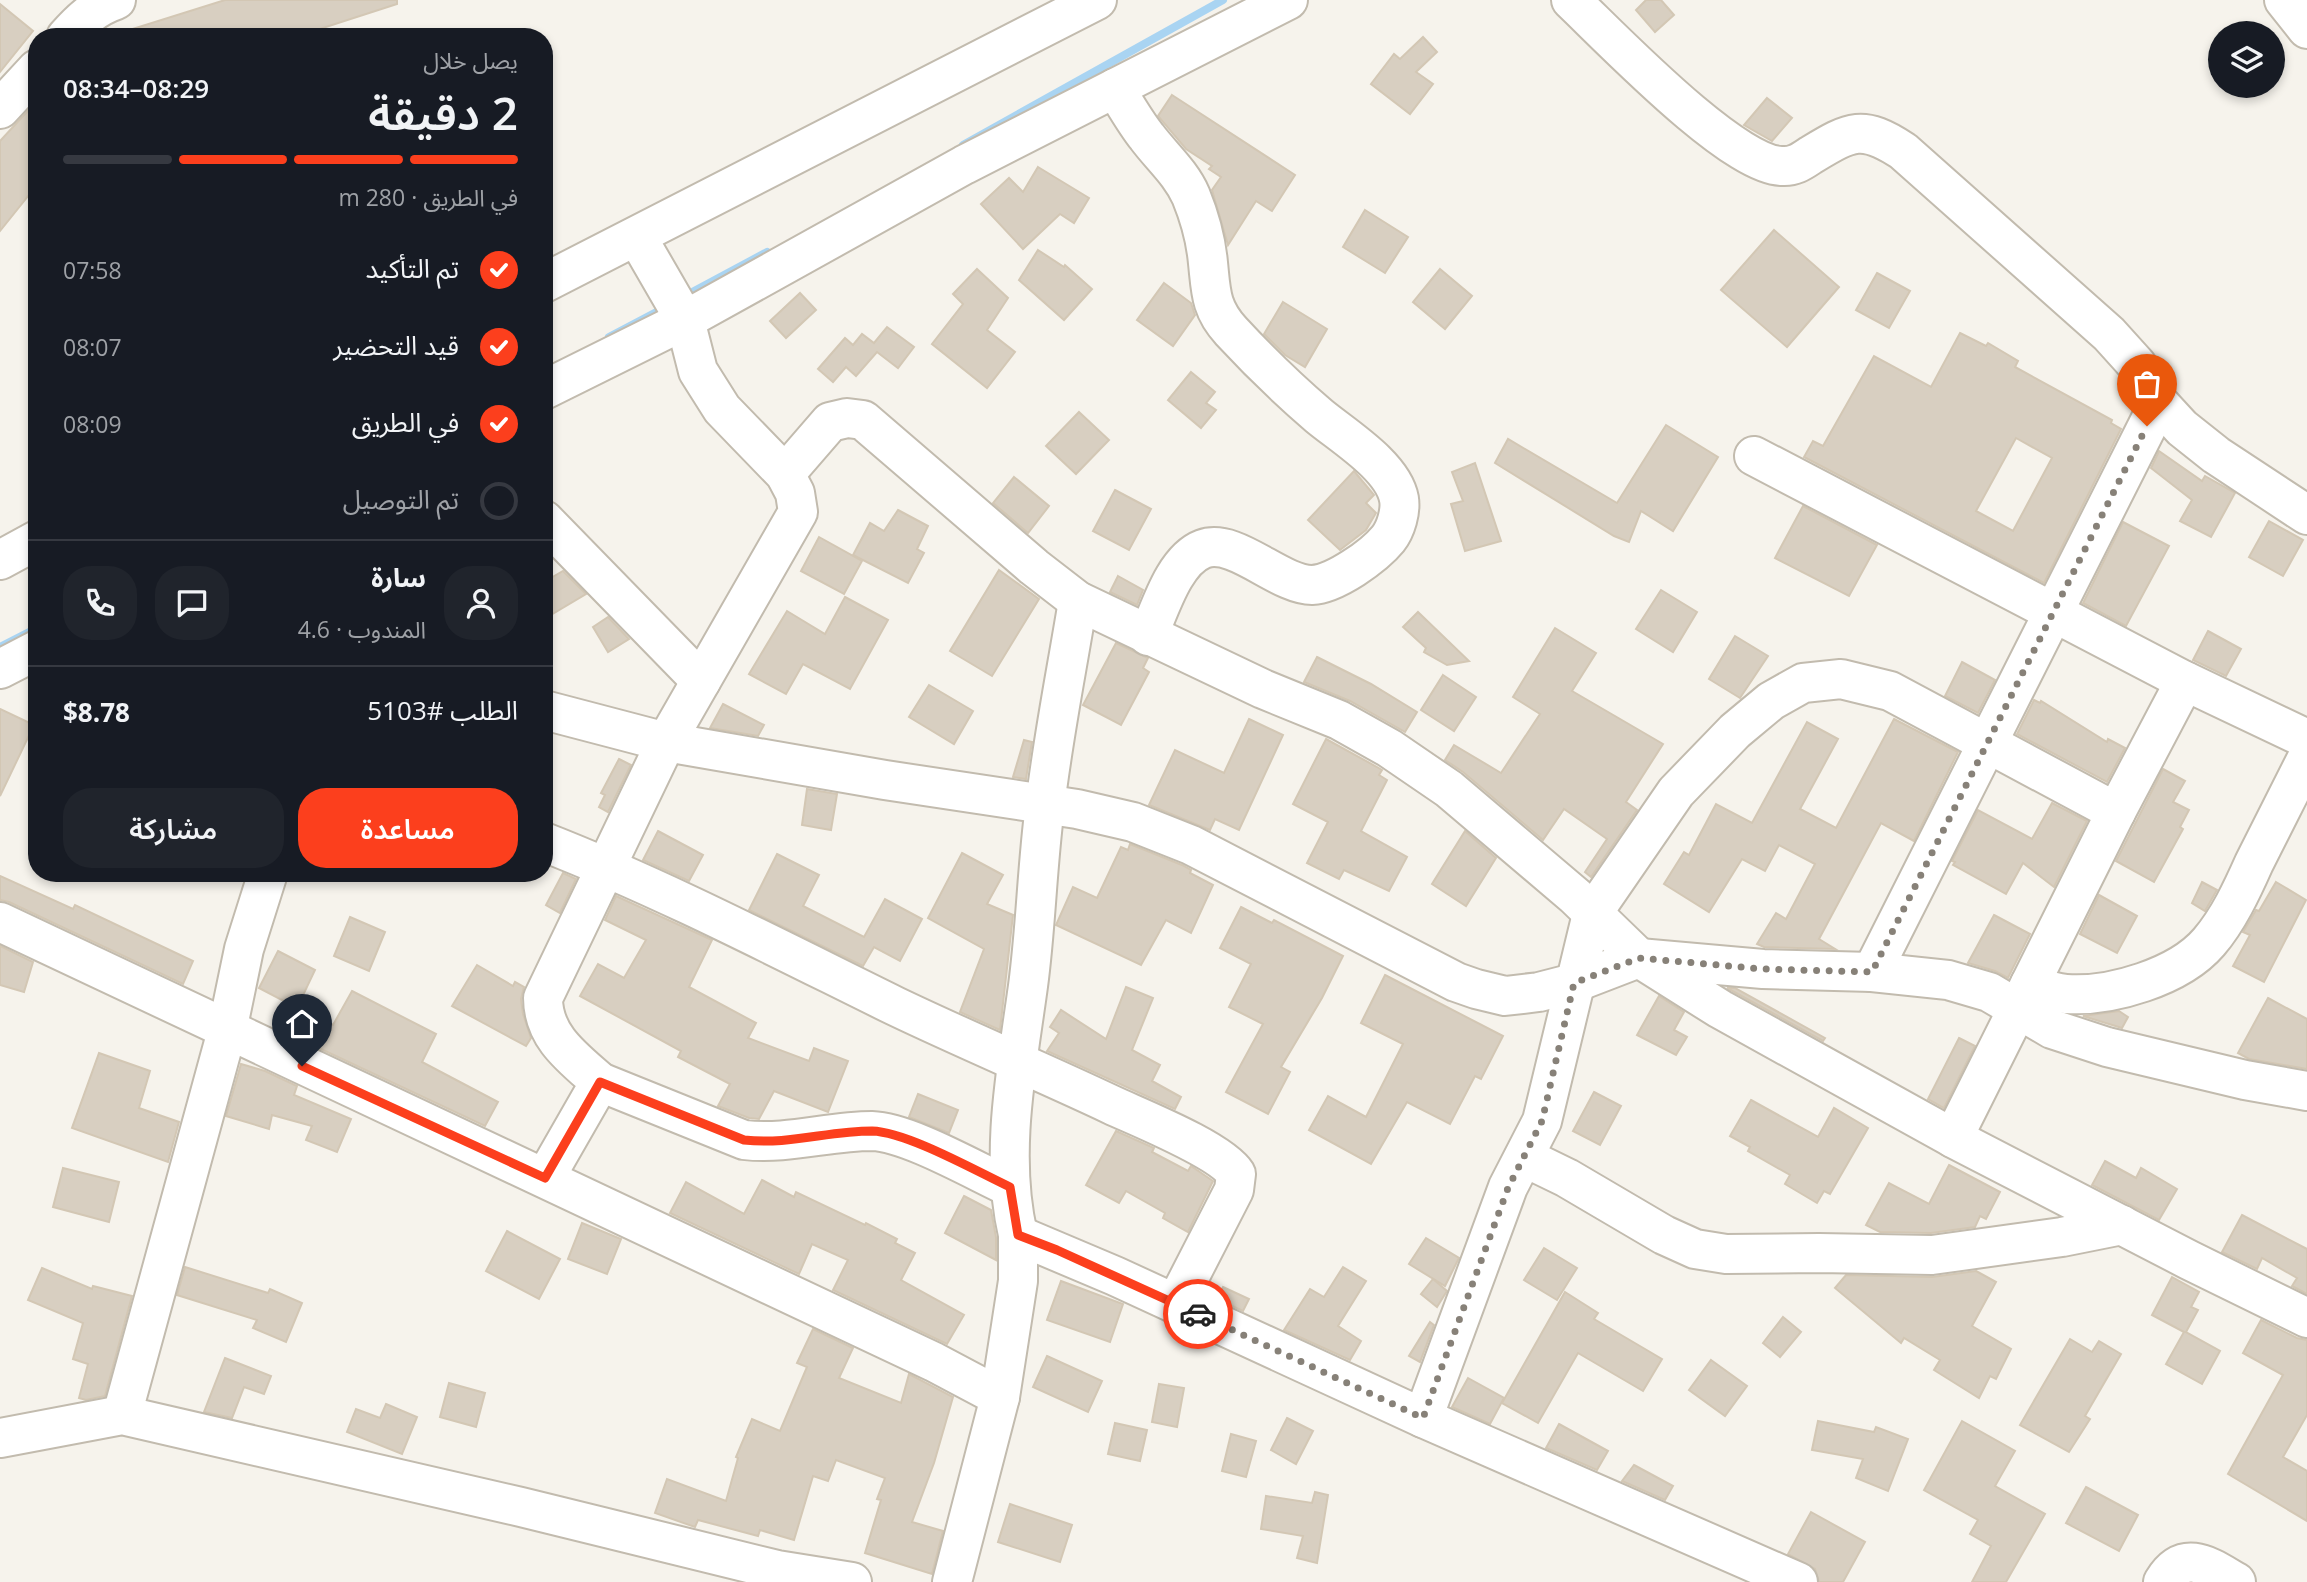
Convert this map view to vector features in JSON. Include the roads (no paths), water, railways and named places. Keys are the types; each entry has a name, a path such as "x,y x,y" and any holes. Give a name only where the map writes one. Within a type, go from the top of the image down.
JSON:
{"street":[{"path":"69,19 116,0"},
{"path":"553,279 1097,0"},
{"path":"553,386 685,320 964,165 1288,0"},
{"path":"1570,0 1727,143 1761,162 1782,167 1796,165 1837,139 1860,133 1872,134 1893,145 1919,164 2109,334 2137,365 2159,403 2182,428 2216,455 2307,515"},
{"path":"2284,0 2307,29"},
{"path":"0,109 28,79"},
{"path":"1115,88 1146,136 1176,170 1190,194 1203,229 1209,288 1216,311 1230,330 1319,416 1371,457 1388,476 1399,498 1398,519 1389,538 1359,564 1332,580 1311,585 1275,573 1228,550 1207,547 1191,555 1171,583 1148,636"},
{"path":"637,237 685,320 698,371 722,409 785,474 795,493 798,512 666,742 544,998 543,1013 548,1027 562,1047 600,1082 744,1140 788,1142 874,1131 896,1135 1010,1187"},
{"path":"1872,972 2159,403"},
{"path":"785,474 830,422 847,418 863,420 1077,601 1263,689 1339,720 1389,748 1459,797 1519,847 1639,958 1720,1009 1953,1138 2307,1318"},
{"path":"1754,456 2185,681 2307,739"},
{"path":"553,529 701,681"},
{"path":"0,560 28,545"},
{"path":"952,1582 1000,1397 1018,1281 1018,1235 1010,1187 1016,1060 1028,985 1045,806 1077,601"},
{"path":"0,669 28,655"},
{"path":"1423,1418 1508,1188 1542,1121 1592,914 1676,792 1735,731 1771,701 1802,683 1841,679 1890,691 2116,812"},
{"path":"1953,1138 2116,812 2185,681"},
{"path":"553,712 666,742 1045,806 1077,809 1133,822 1191,845 1456,982 1505,996 1539,992 1574,983 1639,958 1763,969 1872,972 1948,980 1989,992 2024,997 2126,988 2174,970 2193,957 2214,936 2242,888 2307,758"},
{"path":"553,845 606,866 931,1023 1182,1138 1232,1167 1237,1181 1234,1190 1176,1303"},
{"path":"122,1415 227,1031 244,949 265,882"},
{"path":"0,922 934,1362 1000,1397"},
{"path":"2024,997 2052,1029 2107,1047 2245,1080 2307,1091"},
{"path":"545,1178 600,1082"},
{"path":"1524,1157 1567,1178 1664,1235 1695,1249 1727,1254 1932,1255 2122,1226"},
{"path":"1018,1235 1176,1303 1423,1418 1798,1582"},
{"path":"0,1438 122,1415 521,1507 777,1570 852,1582"},
{"path":"2163,1582 2176,1566 2189,1562 2203,1563 2236,1582"}],"waterway":[{"path":"963,145 1223,0"},
{"path":"683,297 767,252"},
{"path":"609,337 666,307"},
{"path":"0,647 28,633"}]}
